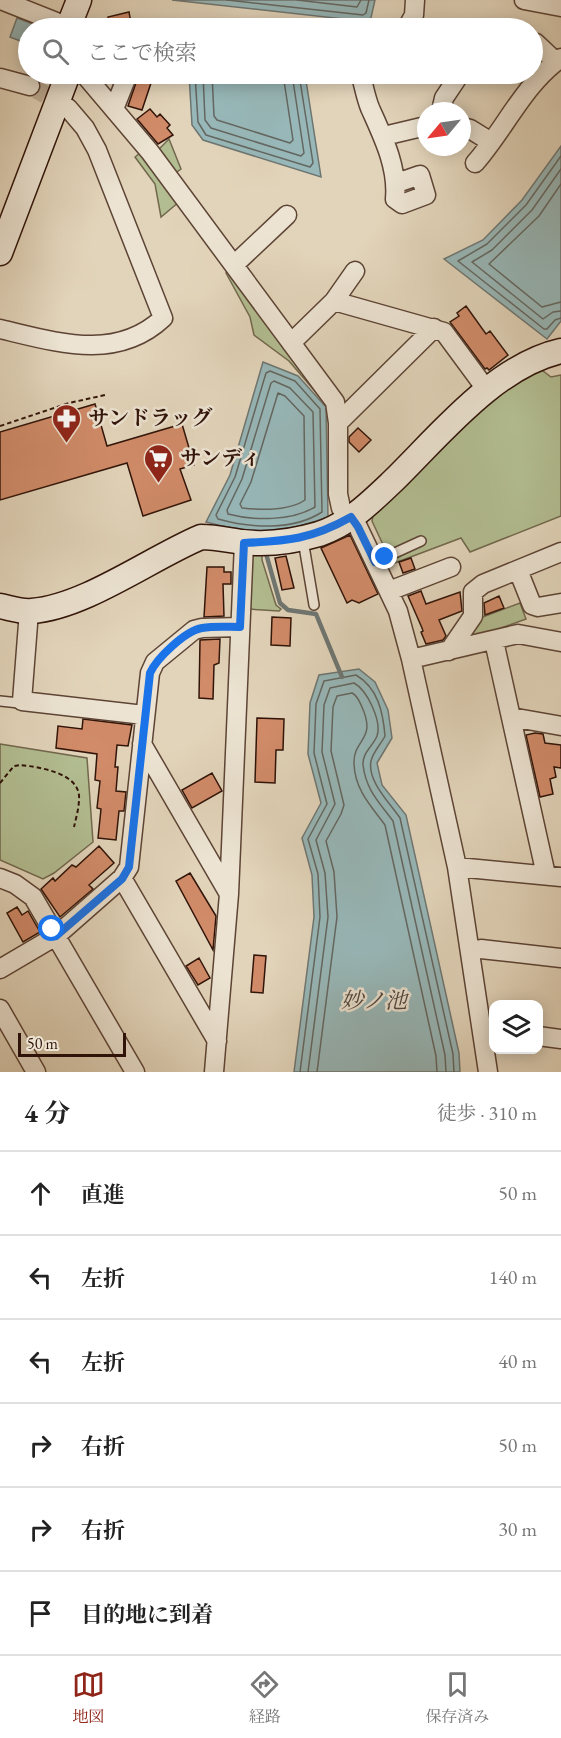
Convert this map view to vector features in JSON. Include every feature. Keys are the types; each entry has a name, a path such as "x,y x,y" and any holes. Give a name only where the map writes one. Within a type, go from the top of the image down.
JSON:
{"street":[{"path":"1,0 48,18"},
{"path":"76,18 79,0"},
{"path":"82,18 96,0"},
{"path":"412,18 415,0"},
{"path":"524,0 561,7"},
{"path":"543,48 558,60 543,72"},
{"path":"0,78 18,83"},
{"path":"22,84 30,86"},
{"path":"0,211 47,84"},
{"path":"0,253 64,84"},
{"path":"93,84 150,152 335,402 338,423 338,494 341,507 358,527 398,611 411,659 457,867 488,1032 488,1072"},
{"path":"114,109 124,84"},
{"path":"363,84 369,106 384,136 397,183"},
{"path":"443,102 453,84"},
{"path":"475,163 534,84"},
{"path":"0,330 76,346 95,345 135,338 153,328 163,318 97,150 85,128 68,108"},
{"path":"384,136 417,128"},
{"path":"471,130 491,142"},
{"path":"234,265 287,215"},
{"path":"291,344 334,301 355,271"},
{"path":"334,301 444,332 486,389"},
{"path":"338,423 434,328"},
{"path":"0,606 29,611 48,609 89,594 201,537 216,537 244,543 284,541 321,533 365,508 486,389 511,372 539,358 561,351"},
{"path":"214,1072 230,894 244,543"},
{"path":"449,651 473,615 473,592 483,584 561,552"},
{"path":"389,591 452,567"},
{"path":"518,570 532,605 538,607 561,603"},
{"path":"29,611 22,701 144,715"},
{"path":"0,969 56,936 122,879 129,867 144,715 150,673 155,662 194,630 240,627"},
{"path":"411,659 518,634 561,642"},
{"path":"457,867 553,876 511,717 494,641"},
{"path":"511,717 561,726"},
{"path":"142,744 230,894"},
{"path":"0,878 15,884 33,897 135,1072"},
{"path":"122,879 217,1041"},
{"path":"471,951 481,949 561,958"},
{"path":"0,1009 36,1072"},
{"path":"543,1036 561,1038"}],"lane":[{"path":"303,538 314,605"},
{"path":"375,562 421,541"},
{"path":"0,701 19,703 22,701"}],"path":[{"path":"0,426 69,403 105,395"},
{"path":"0,783 14,766 20,765 61,774 72,780 78,789 80,798 74,827"}],"green space":[{"path":"169,139 181,169 174,174 157,151"},
{"path":"141,152 179,202 161,217 155,184 135,157"},
{"path":"230,270 325,403 289,361 254,335 250,317 226,273"},
{"path":"539,368 551,377 561,375 561,516 470,552 461,538 392,564 372,521 374,511 494,391"},
{"path":"262,550 262,560 276,605 281,609 279,611 248,609 252,554"},
{"path":"520,603 526,619 476,637 468,637 480,618"},
{"path":"0,744 87,758 93,842 43,879 0,860"}],"water":[{"path":"172,0 375,0 371,18 334,18"},
{"path":"17,18 18,18 18,40 10,37"},
{"path":"190,84 307,84 321,177 203,140 192,125"},
{"path":"561,146 561,321 547,339 444,259 483,240 522,200"},
{"path":"263,362 298,376 326,407 328,517 296,527 267,531 239,529 206,522 230,475"},
{"name":"妙ノ池","path":"359,669 375,682 388,710 392,738 377,763 382,785 406,815 459,1053 460,1072 294,1072 314,917 312,875 302,838 321,803 308,754 310,703 319,675"}],"building":[{"path":"129,12 130,18 108,18"},
{"path":"136,84 151,84 142,110 128,106"},
{"path":"150,109 157,117 160,114 170,125 167,128 173,135 158,144 137,119"},
{"path":"466,306 486,334 490,331 508,355 489,370 485,369 450,322 459,316 457,313"},
{"path":"95,404 107,446 182,424 194,465 180,469 191,500 143,516 127,463 0,500 0,432"},
{"path":"358,428 371,440 359,452 349,442 349,437"},
{"path":"350,535 378,594 359,603 352,600 347,603 321,548"},
{"path":"286,556 294,588 282,590 275,558"},
{"path":"411,558 415,569 403,573 399,562"},
{"path":"207,567 224,567 224,572 231,572 231,584 223,584 224,616 204,617"},
{"path":"421,591 426,604 460,592 462,611 439,620 446,636 443,640 426,644 421,632 422,628 408,596"},
{"path":"499,596 504,608 485,615 484,603"},
{"path":"272,617 291,618 290,646 271,645"},
{"path":"220,639 219,663 214,665 213,699 199,698 200,640"},
{"path":"257,718 284,719 283,750 276,750 275,783 255,782"},
{"path":"83,719 132,725 128,746 117,745 116,791 126,792 124,811 119,811 116,840 98,838 101,809 97,808 100,781 95,780 97,754 56,748 58,726 82,729"},
{"path":"543,734 545,743 561,745 561,768 554,767 556,777 550,779 553,794 540,797 526,735"},
{"path":"212,773 222,791 192,808 182,790"},
{"path":"99,846 114,863 89,885 93,889 60,917 41,889 53,878 55,881 72,865 76,867"},
{"path":"190,873 216,916 213,950 176,881"},
{"path":"17,907 22,915 28,911 40,932 23,942 7,913"},
{"path":"254,955 266,956 263,993 251,992"},
{"path":"199,958 210,978 198,985 186,966"}],"waterway":[{"path":"265,550 280,603 288,610 316,614 342,677"}],"tunnel":[{"path":"30,86 67,107"}],"place":[{"name":"サンドラッグ","path":"67,444"},
{"name":"サンディ","path":"159,484"}],"route":[{"path":"52,929 56,936 122,879 129,867 150,673 155,662 194,630 240,627 244,543 303,538 321,533 351,517 375,562 385,557"}]}
